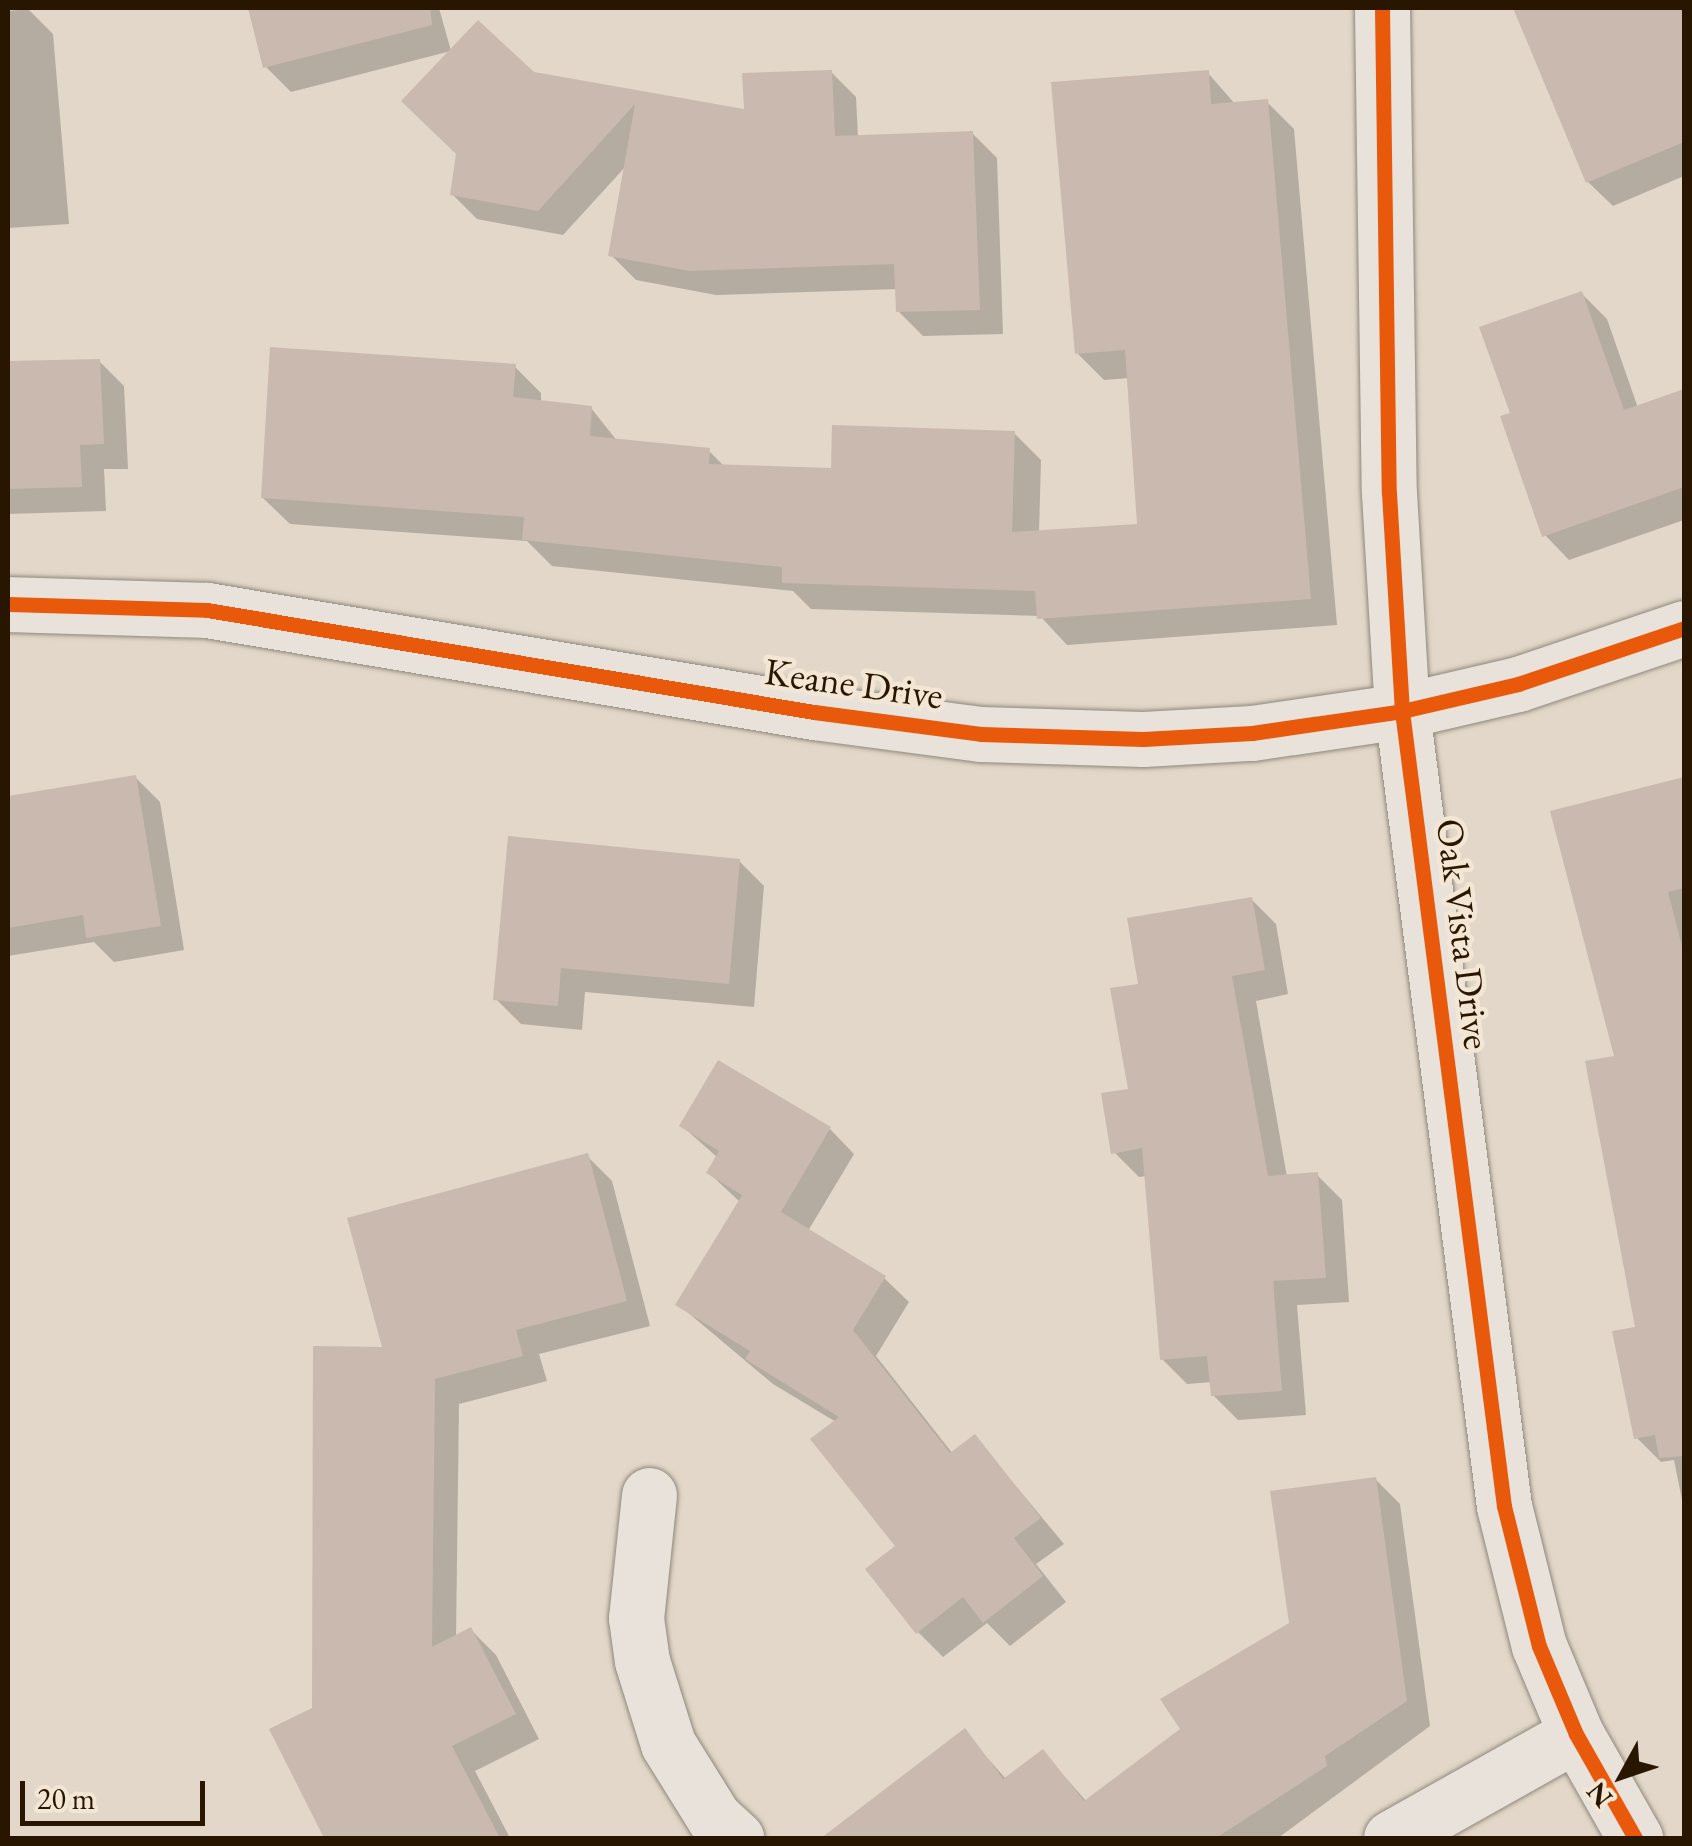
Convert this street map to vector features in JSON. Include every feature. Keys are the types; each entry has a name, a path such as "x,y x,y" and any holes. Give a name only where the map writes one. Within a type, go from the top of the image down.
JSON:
{"street":[{"name":"Oak Vista Drive","path":"1382,8 1389,494 1402,711 1504,1506 1539,1646 1576,1734 1634,1838"},
{"name":"Keane Drive","path":"8,604 207,610 981,734 1162,738 1402,711 1518,684 1684,628"},
{"path":"649,1495 636,1618 646,1675 668,1744 714,1818 736,1838"},
{"path":"1392,1838 1576,1734"}],"building":[{"path":"248,8 430,8 432,25 263,68"},
{"path":"1513,8 1684,8 1684,142 1586,183"},
{"path":"478,20 534,72 744,109 742,73 832,70 835,136 973,131 980,310 896,312 894,264 690,271 608,256 635,104 538,211 450,195 456,154 401,101"},
{"path":"1209,70 1211,104 1268,99 1311,599 1037,619 1035,591 782,583 782,567 522,540 524,517 261,498 270,347 516,364 513,397 592,406 590,436 710,448 709,464 831,468 832,425 1015,431 1012,532 1137,524 1125,350 1075,354 1051,82"},
{"path":"1582,291 1624,410 1684,389 1684,487 1542,537 1500,416 1510,413 1479,327"},
{"path":"100,359 104,444 80,445 82,487 8,489 8,361"},
{"path":"136,775 161,926 86,938 83,915 8,928 8,796"},
{"path":"1684,777 1684,888 1668,892 1684,954 1684,1456 1659,1458 1655,1435 1634,1439 1612,1331 1635,1327 1585,1061 1614,1056 1550,811"},
{"path":"508,836 740,859 729,984 561,968 558,1006 493,1000"},
{"path":"1252,897 1265,970 1232,976 1268,1176 1318,1172 1326,1278 1273,1281 1282,1391 1211,1396 1207,1356 1160,1360 1142,1148 1111,1154 1101,1093 1128,1089 1110,988 1138,984 1127,918"},
{"path":"718,1060 831,1127 781,1212 886,1276 853,1330 950,1453 975,1434 1041,1518 1014,1538 1043,1576 983,1623 963,1597 916,1634 865,1569 895,1546 810,1439 839,1417 745,1359 750,1351 675,1305 742,1195 706,1173 719,1151 679,1126"},
{"path":"588,1153 627,1301 516,1330 523,1356 435,1379 432,1647 471,1627 516,1714 452,1746 500,1838 324,1838 269,1729 312,1708 313,1346 382,1347 347,1218"},
{"path":"1376,1477 1407,1701 1325,1756 1327,1766 1216,1838 821,1838 965,1728 1003,1779 1043,1749 1084,1801 1180,1729 1160,1699 1289,1623 1270,1491"}],"cycle path":[{"path":"1382,8 1389,493 1402,711 1504,1506 1539,1646 1576,1734 1635,1838"},
{"path":"8,604 207,610 814,712 981,734 1143,739 1252,733 1402,711 1518,684 1684,628"}]}
